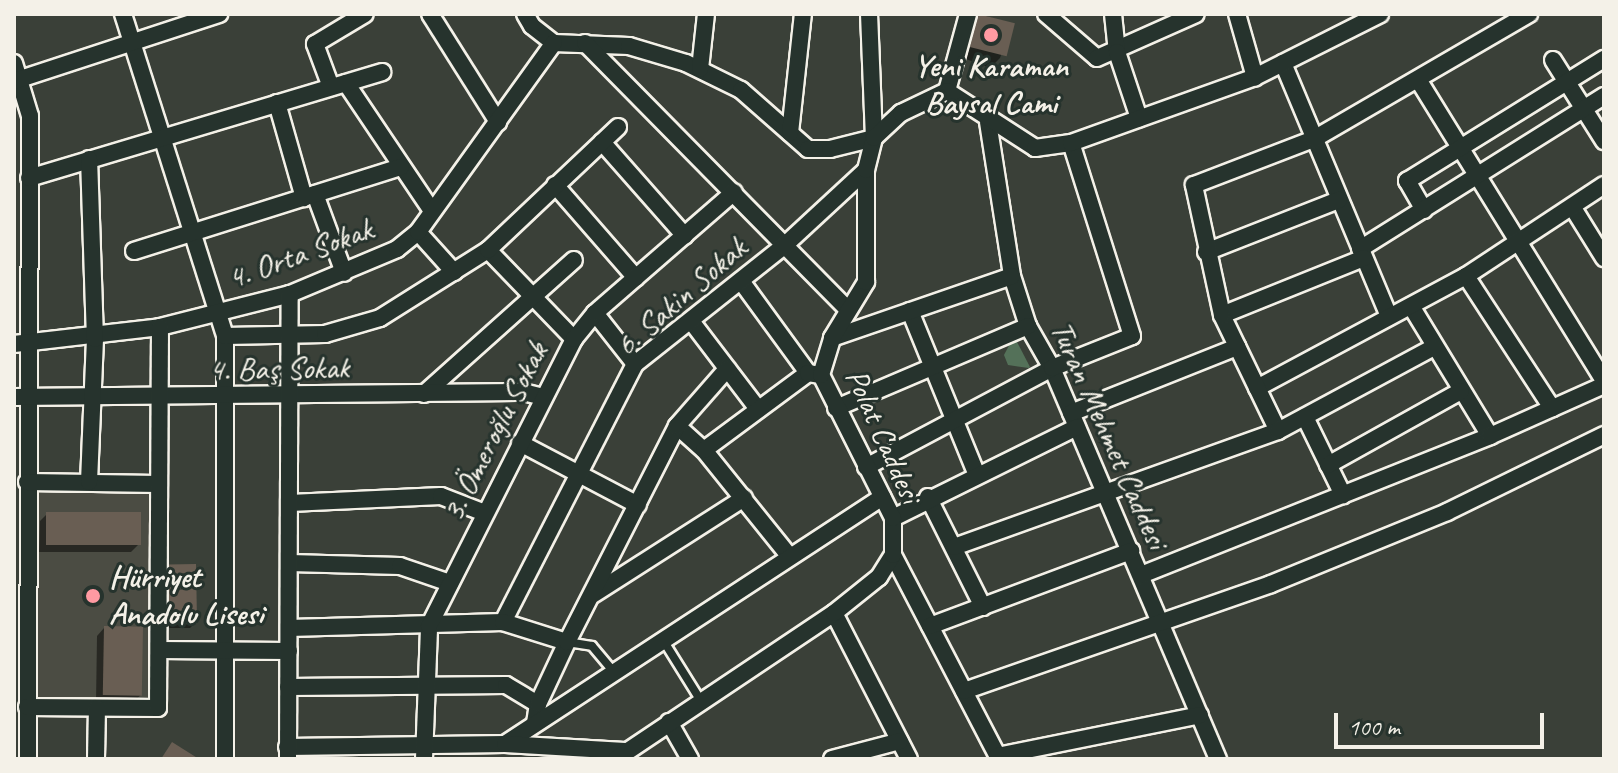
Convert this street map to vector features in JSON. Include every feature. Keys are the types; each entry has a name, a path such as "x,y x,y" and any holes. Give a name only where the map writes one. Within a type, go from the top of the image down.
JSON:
{"street":[{"path":"123,14 225,336 225,759"},
{"path":"17,81 219,14"},
{"path":"365,14 315,44 338,85 432,211"},
{"path":"430,14 498,122"},
{"path":"525,14 532,26 554,43 629,46 700,69 741,90 808,149 874,138 901,113 947,91 968,14"},
{"path":"700,69 706,14"},
{"path":"790,133 803,14"},
{"name":"Polat Caddesi","path":"621,755 834,613 879,577 893,555 893,518 815,374 847,309 866,282 866,170 874,138 869,14"},
{"path":"1046,14 1097,58 1117,52 1196,14"},
{"path":"1113,14 1117,52 1139,118"},
{"path":"1237,14 1255,77"},
{"path":"947,91 988,122 1035,148 1071,143 1255,77 1380,14"},
{"path":"1278,431 1222,315 1194,185 1314,139 1419,81 1529,14"},
{"name":"4. Orta Sokak","path":"21,344 95,339 219,313 290,294 397,249 418,232 554,43"},
{"path":"585,43 847,309"},
{"path":"1424,210 1407,181 1604,59"},
{"path":"1553,60 1604,141"},
{"path":"14,63 29,178 21,344 27,482 20,616 28,759"},
{"path":"1283,63 1389,317"},
{"path":"29,178 382,72"},
{"path":"1141,575 1490,436 1604,382 1419,81"},
{"path":"1222,315 1362,254 1424,210 1604,96"},
{"path":"277,103 310,196 344,273"},
{"name":"Turan Mehmet Caddesi","path":"988,122 1012,276 1028,326 1052,368 1218,759"},
{"path":"225,336 325,334 380,318 488,250 618,127"},
{"path":"602,142 685,236"},
{"path":"866,467 1052,368 1132,336 1071,143"},
{"path":"89,159 95,339 89,482"},
{"path":"134,251 401,167"},
{"name":"6. Sakin Sokak","path":"503,622 635,364 785,245 866,170"},
{"path":"555,185 636,278"},
{"path":"1257,388 1466,276 1604,185"},
{"name":"3. Ömeroğlu Sokak","path":"424,752 429,626 574,339 595,313 734,192"},
{"path":"1206,252 1339,200"},
{"path":"1573,208 1604,258"},
{"path":"418,232 454,272"},
{"path":"488,250 574,339"},
{"path":"424,394 536,299 574,260"},
{"path":"832,338 1012,276"},
{"path":"1466,276 1552,408"},
{"path":"704,450 758,409 815,374 741,281"},
{"path":"290,294 288,753 424,752 505,744 621,755"},
{"path":"1411,306 1432,348 1490,436"},
{"path":"910,311 977,475"},
{"path":"595,313 635,364"},
{"path":"691,321 758,409"},
{"path":"836,408 1028,326"},
{"path":"27,707 158,708 160,327"},
{"path":"893,518 1074,420 1237,347"},
{"path":"954,547 1278,431 1432,348"},
{"path":"535,723 538,704 567,642 677,426 727,369"},
{"path":"1328,465 1461,391"},
{"name":"4. Baş Sokak","path":"21,398 225,398 523,392 543,397"},
{"path":"1305,417 1343,495"},
{"path":"677,426 704,450 790,557"},
{"path":"964,691 1162,625 1447,512 1604,435"},
{"path":"520,443 638,505"},
{"path":"27,482 158,484"},
{"path":"290,503 441,496 485,513"},
{"path":"505,744 882,497"},
{"path":"928,497 983,607"},
{"path":"593,595 744,498"},
{"path":"930,626 1131,551"},
{"path":"893,555 998,757 1200,715"},
{"path":"290,563 400,566 450,583"},
{"path":"834,613 909,759"},
{"path":"289,628 503,622 567,642"},
{"path":"159,650 289,651"},
{"path":"288,687 506,685 538,704"},
{"path":"96,759 97,708"},
{"path":"669,722 690,759"},
{"path":"832,759 900,741"}],"lane":[{"path":"663,640 701,701"},
{"path":"567,642 592,646 614,672"}],"shaded area":[{"name":"Hürriyet Anadolu Lisesi","path":"35,492 153,492 153,698 35,698"}],"green space":[{"path":"1014,336 1029,368 1008,365 1004,355"}],"building":[{"name":"Yeni Karaman Baysal Cami","path":"978,14 1015,23 1007,56 970,47"},
{"path":"46,512 141,512 141,545 46,545"},
{"path":"168,564 196,564 197,624 169,624"},
{"path":"104,626 143,627 142,696 103,695"},
{"path":"172,742 199,759 161,759"}],"place":[{"name":"Yeni Karaman Baysal Cami","path":"991,35"},
{"name":"Hürriyet Anadolu Lisesi","path":"93,596"}]}
